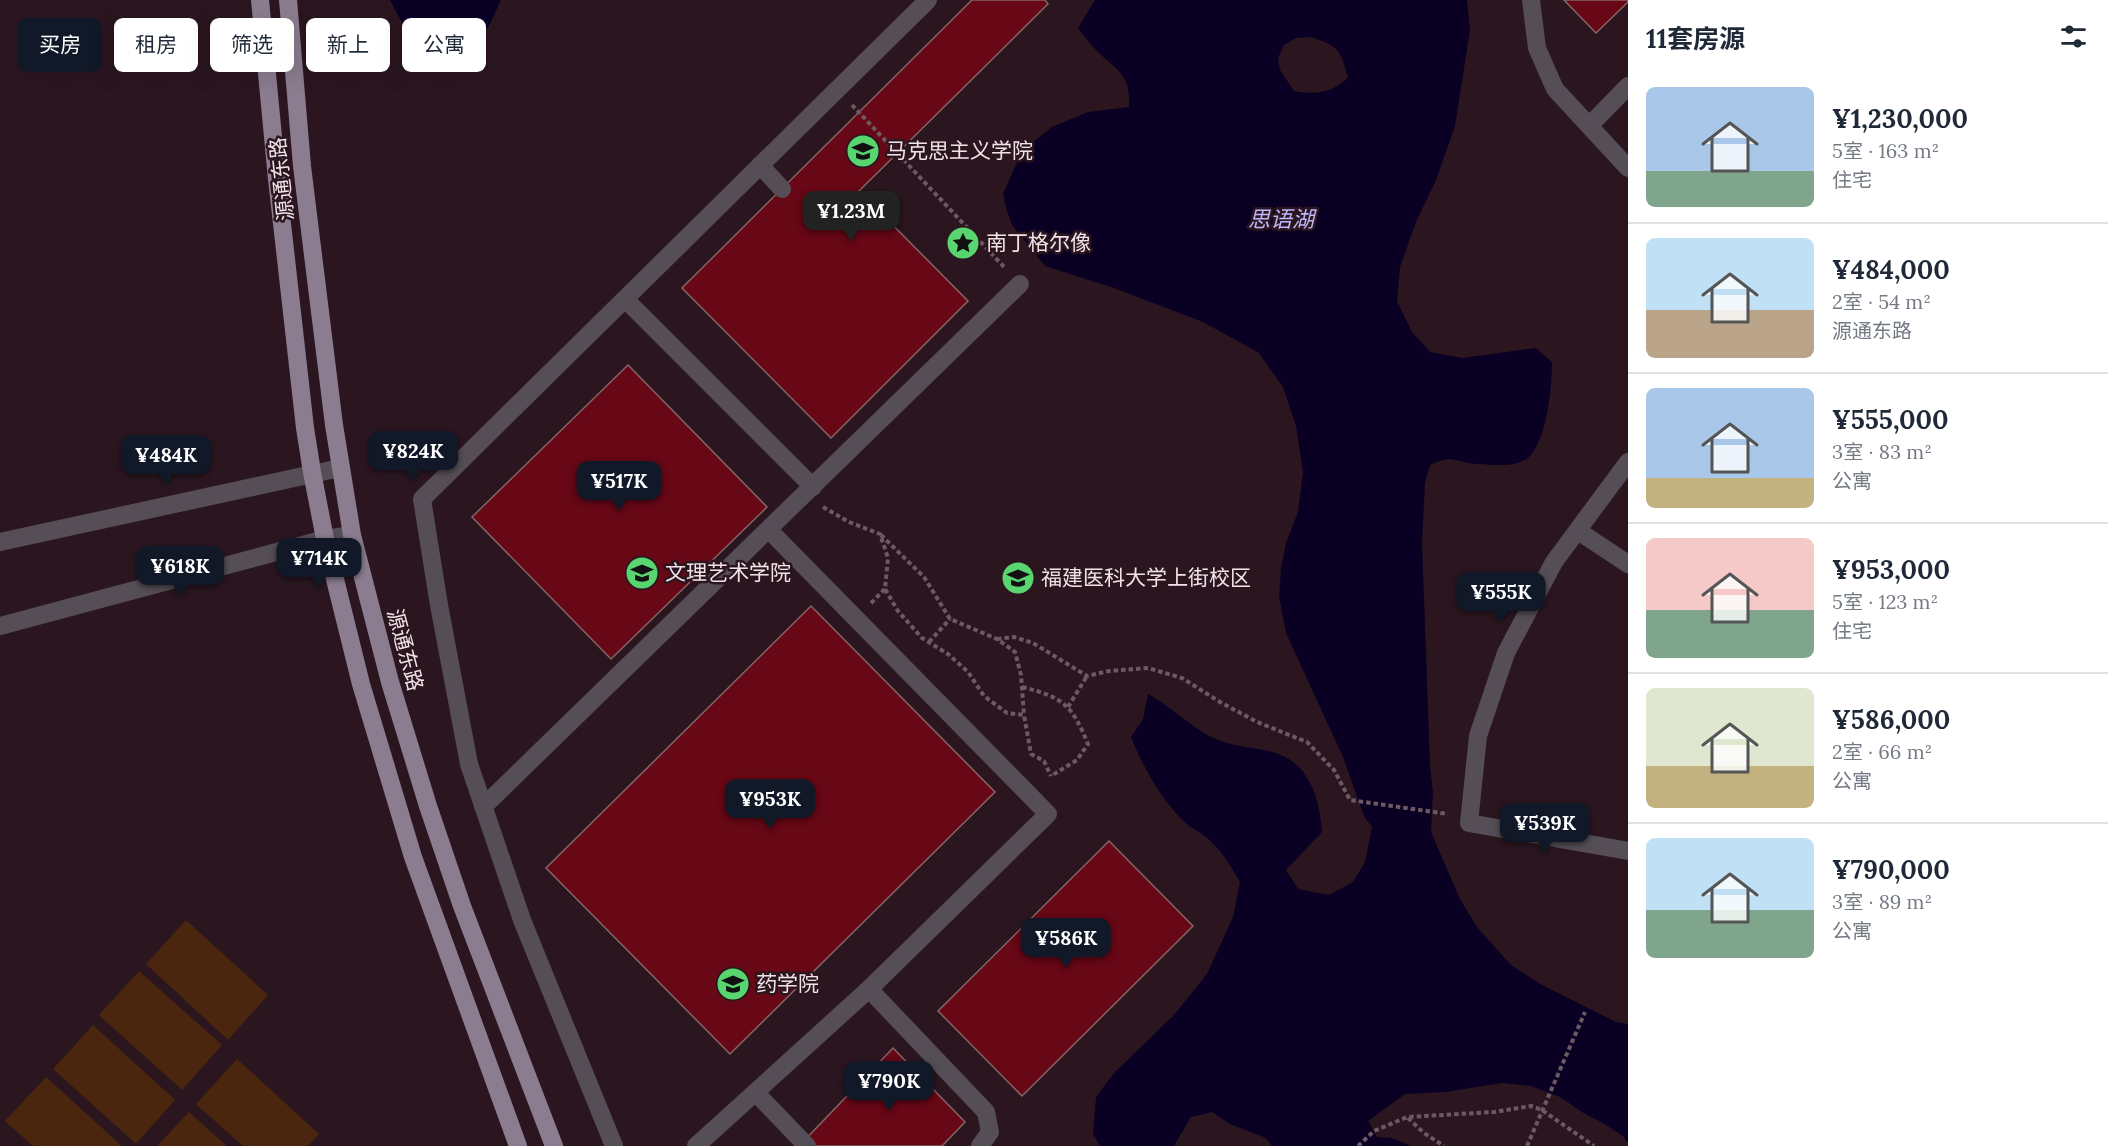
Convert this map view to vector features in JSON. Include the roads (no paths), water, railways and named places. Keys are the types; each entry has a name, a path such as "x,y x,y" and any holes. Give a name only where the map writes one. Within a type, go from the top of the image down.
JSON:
{"main road":[{"name":"源通东路","path":"260,0 277,180 312,472 325,539 361,684 391,791 412,857 518,1146"},
{"name":"源通东路","path":"288,0 302,166 340,468 352,535 390,682 428,806 462,906 554,1146"}],"street":[{"path":"614,1146 522,920 469,764 422,499 928,0"},
{"path":"1531,0 1537,48 1555,89 1628,168"},
{"path":"1589,126 1628,86"},
{"path":"760,165 782,189"},
{"path":"483,807 1020,284"},
{"path":"625,299 809,491"},
{"path":"1628,462 1554,562 1506,653 1478,736 1468,823 1628,850"},
{"path":"0,542 312,472 340,468"},
{"path":"696,1146 869,989 1048,813 769,530"},
{"path":"1578,531 1628,564"},
{"path":"0,626 325,539 352,535"},
{"path":"869,989 986,1112 990,1132 980,1146"},
{"path":"756,1093 807,1146"}],"water":[{"path":"390,0 501,0 486,30 486,18 402,18 402,23"},
{"name":"思语湖","path":"1095,0 1467,0 1470,30 1455,126 1436,180 1416,222 1400,267 1397,301 1412,332 1430,352 1462,358 1536,348 1552,362 1552,372 1544,426 1535,449 1529,457 1518,463 1505,465 1479,464 1450,459 1438,461 1430,465 1425,483 1422,542 1433,793 1431,832 1460,899 1477,927 1511,965 1542,985 1616,1022 1628,1024 1628,1143 1623,1136 1560,1097 1531,1086 1502,1083 1445,1092 1405,1094 1368,1121 1377,1137 1392,1138 1411,1146 1272,1146 1266,1138 1230,1124 1212,1112 1191,1117 1174,1146 1100,1146 1093,1134 1096,1097 1114,1073 1174,1015 1207,974 1233,917 1240,882 1216,846 1187,824 1169,805 1141,760 1131,737 1143,719 1148,694 1209,736 1285,757 1304,773 1319,807 1322,832 1286,870 1298,889 1329,895 1353,882 1365,862 1372,827 1364,816 1343,757 1286,633 1279,596 1281,569 1286,543 1298,512 1303,472 1296,426 1283,387 1259,353 1203,322 1114,288 1045,266 1012,225 1003,194 1018,160 1032,143 1052,127 1088,112 1129,107 1128,87 1125,80 1078,28","holes":["1311,37 1337,50 1348,77 1330,90 1323,92 1294,91 1280,70 1278,58 1284,45 1296,38"]}],"place":[{"name":"马克思主义学院","path":"863,151"},
{"name":"南丁格尔像","path":"963,243"},
{"name":"文理艺术学院","path":"642,573"},
{"name":"福建医科大学上街校区","path":"1018,578"},
{"name":"药学院","path":"733,984"}]}
